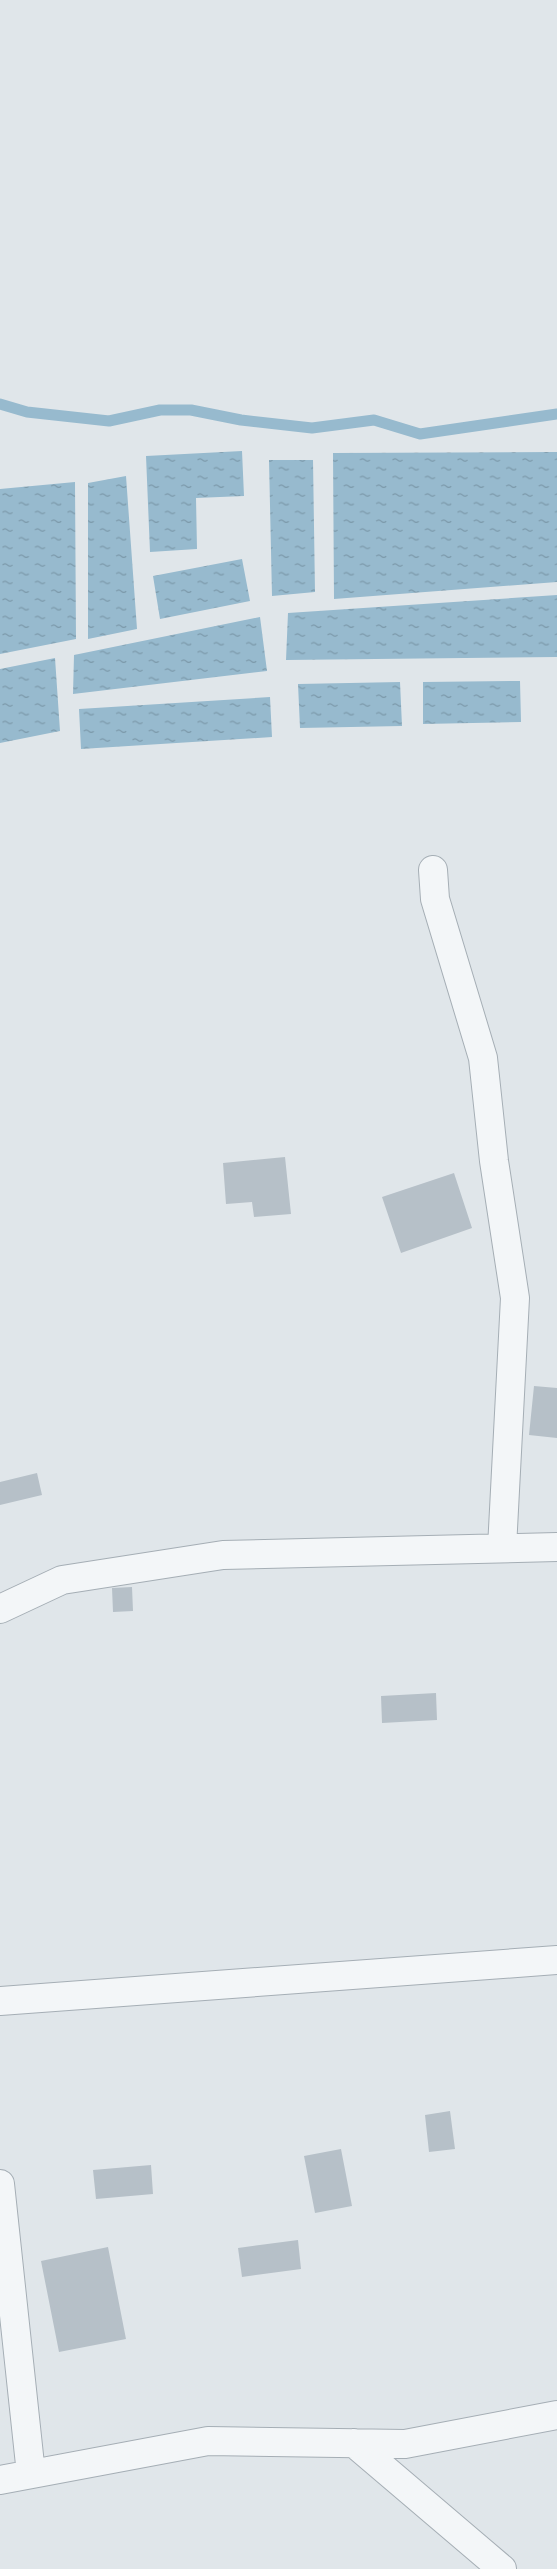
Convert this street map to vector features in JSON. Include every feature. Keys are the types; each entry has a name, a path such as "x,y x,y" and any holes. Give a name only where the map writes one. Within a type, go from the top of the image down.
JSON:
{"street":[{"path":"433,870 434,900 483,1058 494,1161 515,1298 502,1548"},
{"path":"0,1609 62,1580 224,1555 557,1547"},
{"path":"0,2001 557,1960"},
{"path":"0,2184 30,2474"},
{"path":"0,2480 208,2440 405,2444 557,2415"},
{"path":"354,2443 502,2569"}],"water":[{"path":"242,451 244,496 196,498 197,549 150,552 146,456"},
{"path":"557,452 557,582 334,599 333,453"},
{"path":"269,460 313,460 315,592 272,596"},
{"path":"126,476 137,629 88,639 88,483"},
{"path":"75,482 76,639 0,654 0,489"},
{"path":"242,559 250,601 160,619 153,576"},
{"path":"557,595 557,657 286,660 288,613"},
{"path":"260,617 267,671 73,694 74,655"},
{"path":"55,658 60,731 0,743 0,669"},
{"path":"520,681 521,722 423,724 423,682"},
{"path":"400,682 402,726 300,728 298,684"},
{"path":"270,697 272,737 81,749 79,709"}],"building":[{"path":"285,1157 291,1214 254,1217 252,1202 226,1204 223,1163"},
{"path":"454,1173 472,1228 401,1253 382,1197"},
{"path":"534,1386 557,1388 557,1438 529,1435"},
{"path":"37,1473 42,1495 0,1505 0,1482"},
{"path":"132,1587 133,1611 113,1612 112,1588"},
{"path":"436,1693 437,1720 382,1723 381,1696"},
{"path":"450,2111 455,2149 429,2152 425,2115"},
{"path":"341,2149 352,2206 315,2213 304,2156"},
{"path":"151,2165 153,2194 96,2199 93,2170"},
{"path":"298,2240 301,2269 242,2277 238,2248"},
{"path":"108,2247 126,2339 59,2352 41,2261"}],"waterway":[{"path":"0,404 27,412 109,421 160,410 191,410 241,420 312,428 374,420 420,434 557,414"}]}
